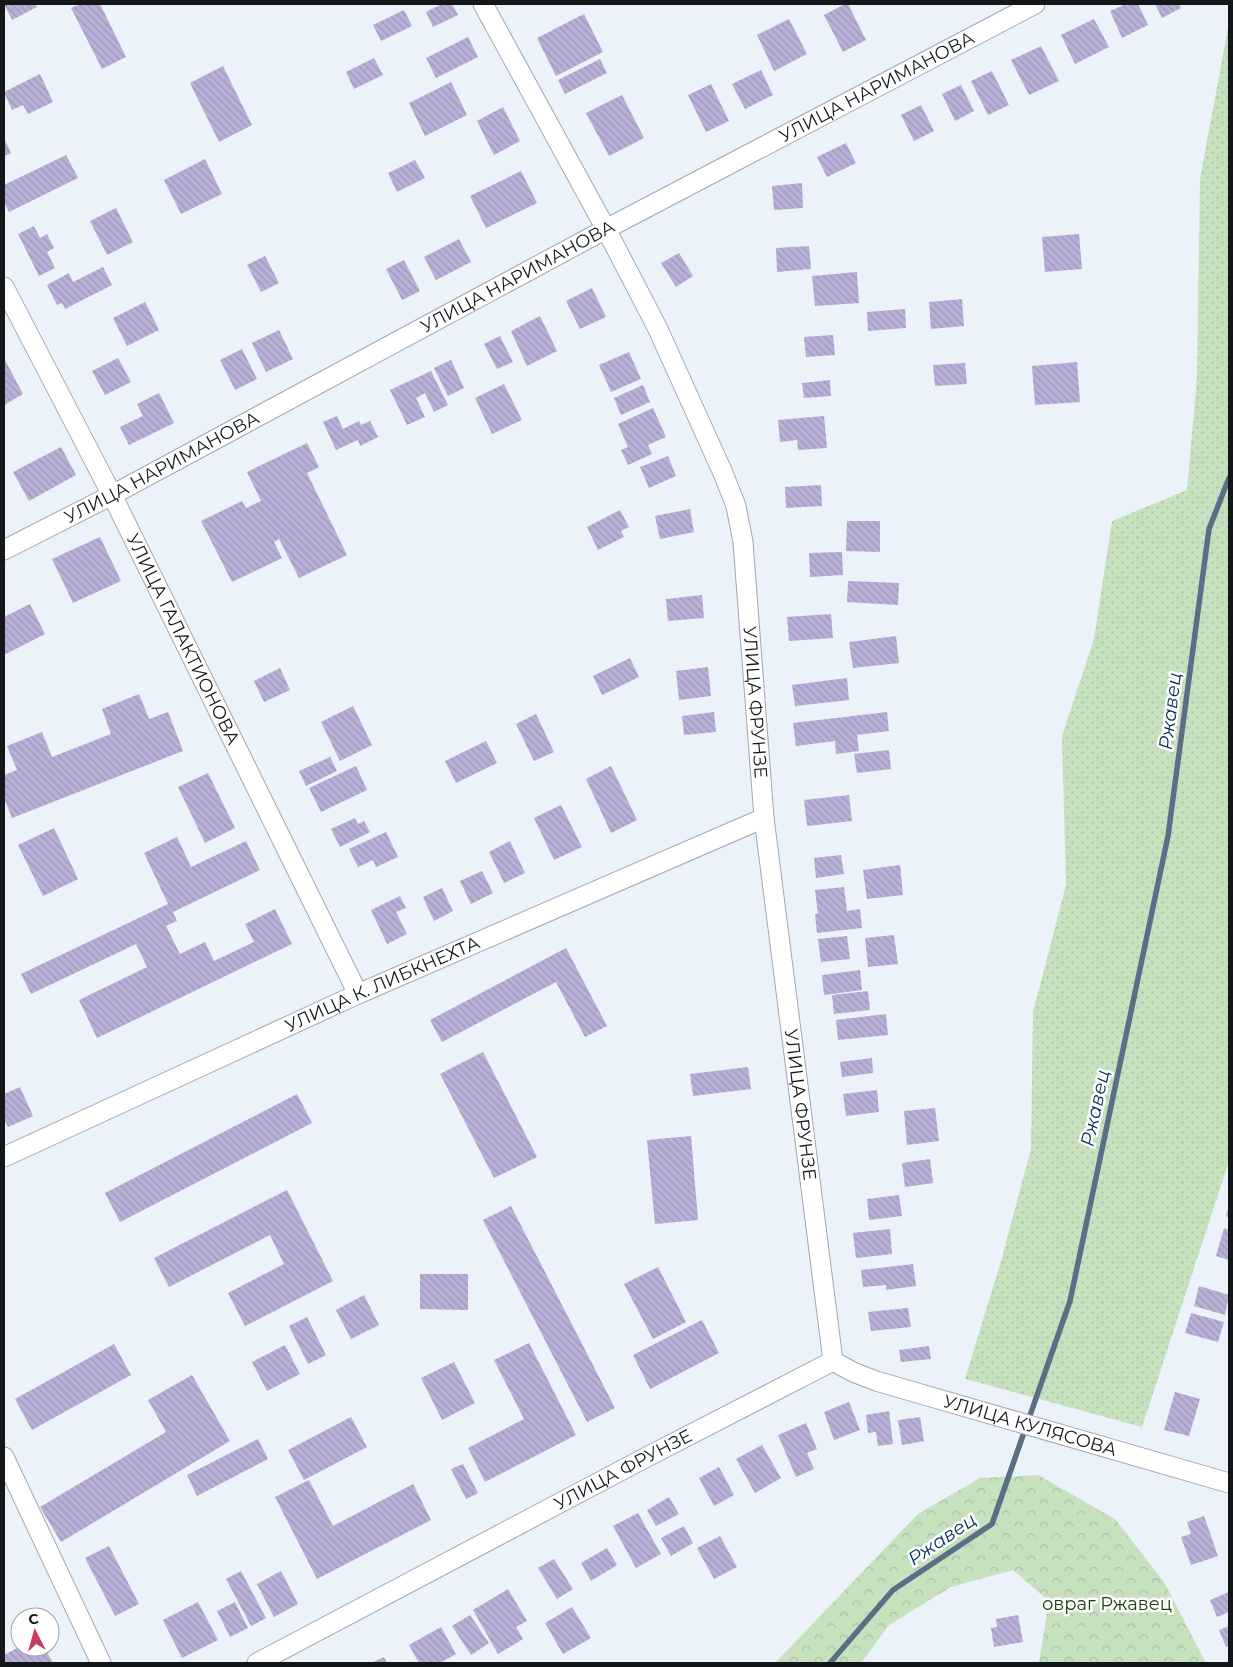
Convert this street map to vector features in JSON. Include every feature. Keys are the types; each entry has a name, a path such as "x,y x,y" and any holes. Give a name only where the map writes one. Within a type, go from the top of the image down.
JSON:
{"street":[{"name":"УЛИЦА ФРУНЗЕ","path":"257,1663 633,1464 833,1361 764,818 743,542 736,506 657,327 606,229 483,4"},
{"name":"УЛИЦА НАРИМАНОВА","path":"4,550 112,496 606,229 1035,4"},
{"name":"УЛИЦА ГАЛАКТИОНОВА","path":"4,287 112,496 358,994"},
{"name":"УЛИЦА К. ЛИБКНЕХТА","path":"4,1157 358,994 764,818"},
{"name":"УЛИЦА КУЛЯСОВА","path":"833,1361 876,1381 1229,1483"},
{"path":"4,1458 101,1663"}],"green space":[{"path":"1229,22 1229,1161 1142,1427 965,1379 1001,1261 1031,1149 1033,1012 1066,885 1062,736 1094,639 1112,521 1187,490 1197,379 1200,179"},
{"name":"овраг Ржавец","path":"1038,1475 1115,1519 1164,1582 1206,1663 1039,1663 1049,1601 1013,1570 951,1587 889,1625 861,1663 775,1663 918,1514 980,1478"}],"building":[{"path":"4,4 35,4 37,7 12,20"},
{"path":"80,4 100,4 126,57 102,69 71,8"},
{"path":"442,4 452,4 458,15 433,27 426,12"},
{"path":"848,4 866,40 843,52 824,15"},
{"path":"1126,4 1138,4 1148,25 1122,38 1110,11"},
{"path":"1155,4 1179,4 1181,8 1162,18"},
{"path":"404,10 412,26 381,41 373,25"},
{"path":"584,14 603,52 556,76 537,38"},
{"path":"789,19 807,54 774,71 757,35"},
{"path":"1094,19 1109,47 1075,64 1061,35"},
{"path":"468,37 478,57 436,78 426,58"},
{"path":"1041,46 1059,81 1029,95 1011,60"},
{"path":"374,58 383,75 354,89 346,72"},
{"path":"600,59 607,73 565,94 558,80"},
{"path":"223,66 252,125 219,142 190,83"},
{"path":"761,70 773,95 745,109 732,84"},
{"path":"992,71 1009,105 988,115 971,81"},
{"path":"40,74 53,102 28,114 23,105 12,110 4,92"},
{"path":"451,82 467,115 425,136 409,103"},
{"path":"711,84 729,121 706,132 688,95"},
{"path":"961,85 974,111 955,121 942,94"},
{"path":"622,95 644,138 609,156 586,113"},
{"path":"921,105 934,131 914,141 901,115"},
{"path":"503,107 520,141 494,155 477,121"},
{"path":"4,138 11,153 4,156"},
{"path":"846,143 856,163 827,177 817,157"},
{"path":"66,155 78,178 9,212 4,202 4,185"},
{"path":"205,159 222,194 181,214 164,180"},
{"path":"415,160 425,178 397,192 388,173"},
{"path":"521,171 537,203 486,228 470,196"},
{"path":"802,183 803,208 774,210 772,186"},
{"path":"116,208 133,242 107,255 90,221"},
{"path":"34,226 40,238 47,234 54,248 47,252 55,268 39,276 18,234"},
{"path":"1079,234 1082,269 1045,272 1042,237"},
{"path":"459,239 471,262 436,280 424,257"},
{"path":"809,246 811,269 777,272 776,248"},
{"path":"679,253 693,276 676,287 661,263"},
{"path":"265,256 279,283 261,292 247,265"},
{"path":"404,260 420,291 402,300 386,269"},
{"path":"103,267 112,285 65,309 62,303 57,305 47,285 69,273 73,282"},
{"path":"857,272 859,303 815,306 812,276"},
{"path":"592,288 606,317 580,329 566,301"},
{"path":"962,299 964,326 931,329 929,302"},
{"path":"145,302 159,330 127,346 113,318"},
{"path":"905,309 906,328 868,331 867,312"},
{"path":"540,316 557,351 527,366 511,331"},
{"path":"279,330 293,359 266,372 252,343"},
{"path":"833,335 835,355 806,357 804,337"},
{"path":"500,336 513,362 497,369 484,344"},
{"path":"242,349 257,379 235,390 220,360"},
{"path":"629,352 641,379 611,392 599,365"},
{"path":"4,358 23,394 4,405"},
{"path":"118,358 131,382 105,395 92,371"},
{"path":"451,360 464,388 448,396 434,368"},
{"path":"1077,362 1080,402 1035,405 1032,366"},
{"path":"965,363 967,384 935,386 933,365"},
{"path":"431,371 448,405 434,412 425,393 416,398 425,417 407,425 390,390"},
{"path":"830,380 831,396 804,398 802,383"},
{"path":"504,384 522,420 492,434 475,398"},
{"path":"643,385 650,402 621,415 614,398"},
{"path":"159,393 174,423 129,445 120,427 143,416 137,404"},
{"path":"653,408 666,437 648,445 652,454 628,465 621,450 628,447 618,424"},
{"path":"337,416 343,429 359,421 361,425 370,421 378,437 360,446 358,440 336,450 323,422"},
{"path":"824,416 827,448 798,450 797,440 780,442 778,420"},
{"path":"307,443 319,467 307,473 347,555 299,578 279,539 274,542 282,558 232,582 201,521 242,501 246,508 261,501 247,472"},
{"path":"61,447 76,475 29,501 13,472"},
{"path":"668,456 676,476 649,488 640,467"},
{"path":"821,485 822,506 786,508 785,487"},
{"path":"690,509 694,532 660,539 655,516"},
{"path":"620,510 629,527 621,531 624,537 598,550 587,527"},
{"path":"847,521 880,521 880,552 846,551"},
{"path":"100,537 121,581 73,603 52,559"},
{"path":"842,552 843,575 810,577 809,553"},
{"path":"848,581 899,583 898,605 847,602"},
{"path":"702,595 704,618 668,621 666,599"},
{"path":"30,604 45,634 4,655 4,617"},
{"path":"831,614 833,638 789,641 787,617"},
{"path":"896,636 899,663 853,668 849,642"},
{"path":"630,658 639,677 602,695 593,676"},
{"path":"708,667 711,696 679,700 676,671"},
{"path":"280,668 290,690 264,702 254,681"},
{"path":"847,678 849,700 795,706 792,685"},
{"path":"139,694 149,719 168,712 183,751 12,818 4,798 4,775 17,770 7,746 42,732 52,757 111,734 102,709"},
{"path":"353,706 372,745 340,761 321,722"},
{"path":"714,712 716,732 684,735 682,716"},
{"path":"887,712 889,731 857,735 859,751 836,754 835,741 796,746 793,723"},
{"path":"536,714 554,752 534,761 516,724"},
{"path":"486,741 497,763 456,783 445,761"},
{"path":"889,750 891,769 857,773 854,754"},
{"path":"330,757 337,771 306,786 299,771"},
{"path":"356,766 367,790 321,812 309,788"},
{"path":"611,766 637,820 611,833 586,779"},
{"path":"208,773 235,828 205,843 178,787"},
{"path":"849,795 852,821 807,826 804,800"},
{"path":"561,805 582,847 554,860 534,818"},
{"path":"355,818 358,824 364,821 370,832 340,847 331,829"},
{"path":"54,828 78,879 43,896 18,845"},
{"path":"386,832 398,857 376,867 373,860 358,867 349,849"},
{"path":"177,837 191,867 246,841 260,870 173,912 177,921 166,926 180,954 205,942 214,961 254,942 245,924 275,909 292,944 97,1038 79,1000 147,967 136,944 31,994 21,974 168,904 144,853"},
{"path":"510,841 525,873 504,883 489,852"},
{"path":"841,855 844,874 816,878 814,858"},
{"path":"900,865 903,895 867,899 863,870"},
{"path":"482,871 493,893 471,904 460,881"},
{"path":"844,887 847,911 860,909 862,928 817,933 815,914 818,914 815,890"},
{"path":"442,888 453,911 434,921 423,897"},
{"path":"400,896 406,908 396,912 407,934 387,944 371,910"},
{"path":"894,935 898,964 868,967 865,938"},
{"path":"847,936 850,959 821,962 818,939"},
{"path":"566,948 607,1026 585,1037 556,982 442,1042 430,1020"},
{"path":"860,970 862,990 824,995 822,975"},
{"path":"868,991 870,1010 834,1014 832,995"},
{"path":"886,1014 888,1035 838,1040 836,1020"},
{"path":"483,1052 537,1157 494,1178 440,1074"},
{"path":"872,1058 873,1073 842,1077 840,1062"},
{"path":"748,1067 751,1089 693,1096 690,1074"},
{"path":"20,1087 33,1116 8,1127 4,1119 4,1094"},
{"path":"877,1090 879,1112 846,1116 843,1094"},
{"path":"297,1094 312,1123 120,1222 105,1193"},
{"path":"935,1108 939,1141 907,1145 904,1111"},
{"path":"691,1136 698,1220 655,1224 647,1140"},
{"path":"930,1159 933,1183 905,1187 902,1163"},
{"path":"287,1190 333,1281 245,1326 228,1293 284,1264 270,1235 169,1287 154,1258"},
{"path":"899,1195 902,1216 869,1220 867,1199"},
{"path":"511,1206 615,1408 587,1422 483,1220"},
{"path":"1229,1206 1229,1218 1226,1216"},
{"path":"1224,1228 1229,1230 1229,1260 1216,1256"},
{"path":"890,1229 892,1254 856,1258 853,1233"},
{"path":"913,1264 916,1286 886,1290 886,1285 863,1287 861,1270"},
{"path":"658,1267 686,1322 653,1339 624,1284"},
{"path":"420,1274 468,1274 468,1310 420,1309"},
{"path":"1199,1286 1229,1295 1225,1315 1194,1306"},
{"path":"364,1295 379,1325 351,1339 336,1310"},
{"path":"908,1308 911,1327 871,1331 868,1312"},
{"path":"1191,1313 1224,1322 1218,1342 1185,1333"},
{"path":"307,1317 326,1355 308,1364 289,1326"},
{"path":"702,1320 719,1353 650,1389 633,1355"},
{"path":"529,1343 576,1435 485,1482 468,1448 524,1419 494,1360"},
{"path":"114,1344 131,1375 32,1430 15,1399"},
{"path":"285,1345 300,1374 267,1391 252,1362"},
{"path":"929,1346 931,1359 901,1362 899,1350"},
{"path":"454,1362 475,1403 442,1420 421,1378"},
{"path":"192,1375 230,1441 61,1542 40,1507 166,1432 148,1400"},
{"path":"1175,1392 1200,1399 1189,1436 1164,1430"},
{"path":"849,1402 860,1430 834,1440 824,1412"},
{"path":"889,1411 893,1444 878,1446 876,1432 868,1433 866,1415"},
{"path":"351,1417 367,1447 304,1480 288,1450"},
{"path":"920,1417 924,1441 902,1445 898,1420"},
{"path":"806,1423 817,1449 807,1453 814,1469 796,1477 778,1435"},
{"path":"258,1439 268,1459 197,1496 187,1475"},
{"path":"762,1445 781,1478 755,1493 736,1459"},
{"path":"463,1464 478,1493 466,1499 451,1469"},
{"path":"719,1467 734,1495 714,1506 699,1478"},
{"path":"309,1480 333,1526 413,1484 431,1520 317,1579 275,1497"},
{"path":"669,1497 679,1514 656,1526 647,1510"},
{"path":"638,1513 661,1554 636,1568 613,1526"},
{"path":"1204,1516 1218,1556 1191,1565 1181,1537 1191,1534 1187,1522"},
{"path":"684,1526 693,1543 671,1556 661,1538"},
{"path":"720,1536 737,1567 714,1579 697,1548"},
{"path":"109,1546 139,1604 115,1616 85,1558"},
{"path":"607,1548 617,1565 591,1581 581,1563"},
{"path":"554,1559 573,1589 557,1599 538,1568"},
{"path":"241,1571 266,1618 251,1626 226,1579"},
{"path":"281,1571 298,1604 274,1617 257,1584"},
{"path":"508,1589 527,1621 516,1627 523,1639 498,1654 473,1610"},
{"path":"1229,1592 1229,1612 1217,1617 1210,1600"},
{"path":"198,1602 218,1640 182,1658 163,1620"},
{"path":"235,1602 248,1628 230,1637 217,1611"},
{"path":"572,1607 591,1638 563,1654 545,1623"},
{"path":"470,1615 489,1643 471,1655 452,1626"},
{"path":"1018,1615 1023,1642 994,1647 991,1628 997,1627 996,1619"},
{"path":"1229,1626 1229,1646 1226,1647 1219,1630"},
{"path":"441,1627 456,1654 440,1663 419,1663 409,1645"},
{"path":"10,1652 10,1657 50,1657 53,1663 4,1663 4,1655"},
{"path":"384,1657 387,1663 371,1663"}],"waterway":[{"name":"Ржавец","path":"830,1663 893,1590 992,1524 1070,1301 1168,836 1209,529 1229,478"}]}
